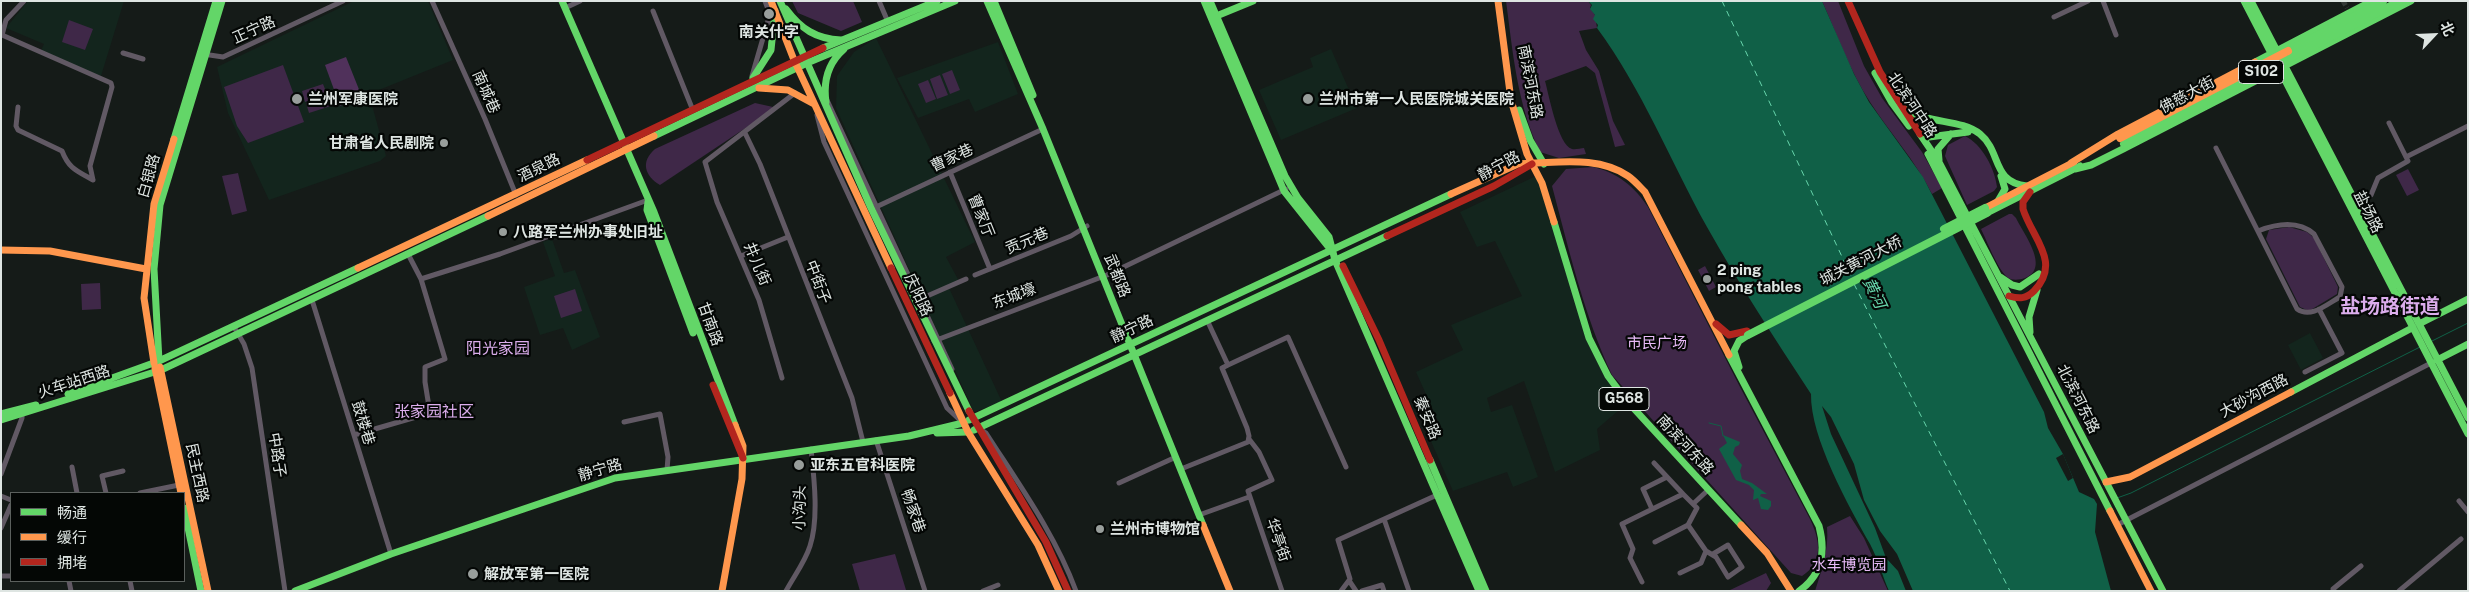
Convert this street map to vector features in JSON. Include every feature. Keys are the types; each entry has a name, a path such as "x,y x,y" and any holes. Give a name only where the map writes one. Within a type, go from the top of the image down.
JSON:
{"main road":[{"name":"白银路","path":"157,366 154,270 160,205 216,1"},
{"name":"白银路","path":"157,366 144,298 154,204 222,1"},
{"name":"庆阳路","path":"770,1 772,13 963,423 1038,545 1059,591"},
{"name":"酒泉路","path":"850,41 937,1"},
{"name":"酒泉路","path":"157,366 312,300 408,254 625,146 692,108 794,60 805,59 955,1"},
{"name":"武都路","path":"987,1 1085,227"},
{"name":"武都路","path":"994,1 1183,469 1230,591"},
{"path":"1204,1 1214,17"},
{"path":"1210,1 1214,17"},
{"path":"1214,17 1254,1"},
{"name":"南滨河东路","path":"1498,1 1511,100 1527,154 1542,182 1589,338 1602,365 1626,400 1767,553 1791,591"},
{"name":"南滨河东路","path":"1502,1 1517,103 1530,140 1544,164"},
{"name":"北滨河中路","path":"1842,1 1875,74 1928,153 1966,220"},
{"name":"北滨河中路","path":"1848,1 1880,72 1898,101 1926,138 1966,220"},
{"name":"盐场路","path":"2244,1 2282,67 2429,353 2468,418"},
{"name":"盐场路","path":"2251,1 2274,52"},
{"path":"2073,166 2094,147 2274,52 2348,10 2372,1"},
{"name":"佛慈大街","path":"2122,141 2382,1"},
{"name":"佛慈大街","path":"1986,211 2400,1"},
{"path":"2073,166 2091,164 2123,149 2411,1"},
{"name":"庆阳路","path":"781,2 829,115 918,300 972,418 1046,542 1068,591"},
{"path":"781,2 802,30 826,38 850,41"},
{"name":"甘南路","path":"564,5 648,200 647,210 736,446 743,458 742,479 722,591"},
{"path":"751,80 771,50 774,23 772,13"},
{"name":"秦安路","path":"1214,17 1287,188 1329,237 1335,260 1478,591"},
{"path":"829,115 825,95 826,79 832,62 850,41"},
{"name":"酒泉路","path":"236,331 516,195 798,68 805,59"},
{"name":"盐场路","path":"2282,67 2357,202 2417,329"},
{"path":"754,89 776,88 795,92 816,105"},
{"path":"1898,101 1917,118 1952,130 1973,134 1985,146 2004,183 2000,204 2012,207 2022,216 2040,255 2040,278 2028,297 2018,300 2009,296 1997,285"},
{"path":"1907,122 1912,129 1926,138 1928,153"},
{"path":"1926,138 1952,130 1978,132 1986,141 2006,177 2013,184 2028,189 2022,205 2045,256 2046,264 2029,317 2032,342"},
{"path":"1939,162 1938,149 1952,130"},
{"path":"1533,163 1596,163 1620,171 1633,180 1651,201 1737,372 1819,526 1824,543 1823,558 1817,574 1809,584 1799,591"},
{"name":"静宁路","path":"927,433 963,423 1497,173 1518,164 1533,163"},
{"name":"静宁路","path":"295,591 391,554 615,478 743,458 927,433 968,432 1520,172 1533,163"},
{"name":"城关黄河大桥","path":"1747,333 1986,211"},
{"name":"北滨河东路","path":"1966,220 2009,296 2163,591"},
{"name":"北滨河东路","path":"1966,220 2151,591"},
{"path":"1,250 50,251 146,269"},
{"name":"秦安路","path":"1335,260 1342,264 1378,340 1486,591"},
{"path":"1998,276 2008,283 2020,286 2040,278"},
{"name":"大砂沟西路","path":"2106,482 2130,477 2417,329 2468,299"},
{"path":"2018,300 2015,308 2018,326"},
{"path":"1703,304 1714,322 1724,333 1735,335 1747,333"},
{"path":"1747,333 1736,346 1736,361 1761,408 1772,436"},
{"path":"2434,362 2468,344"},
{"name":"武都路","path":"1136,353 1176,457 1183,469"},
{"name":"盐场路","path":"2434,362 2468,434"},
{"name":"火车站西路","path":"1,420 44,403 157,366"},
{"name":"民主西路","path":"157,366 180,489"},
{"name":"民主西路","path":"157,366 208,591"},
{"name":"火车站西路","path":"1,414 22,411"},
{"name":"民主西路","path":"185,513 201,591"},
{"name":"武都路","path":"1201,514 1234,591"}],"street":[{"path":"18,107 16,126 18,130 62,151 66,162 71,167 93,180 90,166 112,87 110,83 2,35 6,20 24,1"},
{"name":"正宁路","path":"203,54 223,57 343,1"},
{"name":"南城巷","path":"432,1 485,119 516,195"},
{"path":"564,5 580,1"},
{"path":"751,80 772,13 765,1"},
{"path":"879,1 888,22"},
{"path":"2054,17 2088,1"},
{"path":"2103,1 2116,35"},
{"path":"653,11 692,108"},
{"path":"124,53 143,59"},
{"path":"745,132 795,92"},
{"path":"825,95 874,207"},
{"path":"2357,202 2371,195 2378,178 2408,161 2389,123"},
{"path":"2406,157 2468,126"},
{"name":"曹家巷","path":"874,207 1042,129"},
{"name":"井儿街","path":"745,132 706,162 717,202 759,300 782,378"},
{"name":"中街子","path":"745,132 760,164 852,398 863,442"},
{"path":"2216,148 2297,310 2302,313 2310,313 2340,297 2343,293 2342,288 2314,234 2308,229 2294,224 2272,226 2258,231"},
{"name":"曹家厅","path":"950,172 990,269"},
{"name":"东城壕","path":"936,340 1105,275 1287,188"},
{"path":"421,279 500,254 648,200"},
{"name":"贡元巷","path":"975,275 1071,236 1085,227"},
{"path":"741,256 788,238"},
{"path":"354,435 430,413 425,382 425,367 445,360 421,279 408,254"},
{"path":"918,300 966,279"},
{"name":"鼓楼巷","path":"312,300 391,554"},
{"path":"2305,372 2342,352 2319,309"},
{"path":"1207,320 1228,365"},
{"name":"中路子","path":"236,331 244,344 252,368 285,591"},
{"path":"1201,514 1249,497 1248,491 1272,480 1259,452 1249,439 1247,428 1222,368 1288,337 1346,467"},
{"path":"2116,522 2434,362"},
{"path":"1,474 22,411"},
{"path":"624,422 660,414 668,457 667,470"},
{"path":"978,428 986,433 1044,524 1069,572 1076,591"},
{"path":"1183,469 1248,442 1249,439"},
{"name":"畅家巷","path":"876,440 925,591"},
{"name":"小沟头","path":"786,591 804,559 813,535 814,487 811,449"},
{"path":"1119,484 1176,457"},
{"path":"1654,464 1697,508 1688,525 1655,542"},
{"path":"72,467 77,492"},
{"path":"106,492 102,476 123,471"},
{"path":"1652,509 1643,489 1667,477"},
{"path":"150,492 180,489"},
{"path":"1693,504 1708,490"},
{"path":"1642,582 1630,558 1633,549 1622,524 1683,494"},
{"path":"1356,591 1350,582 1338,540 1437,495"},
{"name":"华亭街","path":"1249,497 1282,591"},
{"path":"2459,501 2468,512"},
{"path":"1,528 10,507"},
{"path":"1384,519 1409,591"},
{"path":"1688,525 1706,551 1713,554 1728,577 1742,568 1728,545 1713,554"},
{"path":"2399,591 2461,539"},
{"path":"1680,573 1700,563 1706,551"},
{"path":"2334,591 2332,589 2361,566"},
{"path":"1341,591 1350,582"},
{"path":"1362,591 1382,585 1384,591"},
{"path":"983,591 998,586"}],"shaded area":[{"path":"28,1 124,1 101,76 40,53 44,44 6,28"},
{"name":"兰州军康医院","path":"354,1 428,1 453,60 369,94 386,156 380,161 269,200 228,113 217,67"},
{"path":"876,38 975,242 946,257 960,283 949,288 1002,402 974,412 836,108 837,76 854,52"},
{"path":"998,42 1018,94 975,112 969,99 918,118 897,78"},
{"name":"兰州市第一人民医院城关医院","path":"1331,49 1357,108 1281,140 1259,90 1313,67 1310,58"},
{"path":"346,57 362,97 340,106 325,65"},
{"path":"1536,176 1597,360 1626,404 1597,429 1600,450 1555,472 1524,381 1487,398 1491,412 1512,405 1538,477 1513,487 1507,472 1453,491 1426,430 1439,423 1416,372 1463,350 1451,325 1522,296 1495,241 1477,247 1460,212"},
{"path":"552,239 564,273 575,270 600,337 572,350 563,328 540,335 524,287 555,276 543,242"},
{"path":"2310,333 2323,358 2301,370 2288,345"}],"green space":[{"path":"792,1 853,1 862,22 841,31 798,13"},
{"path":"1506,1 1588,1 1595,15 1597,28 1579,31 1586,50 1599,71 1613,121 1625,145 1615,147 1595,73 1586,66 1545,81 1562,139 1572,149 1584,148 1586,154 1559,158 1540,152 1532,134 1521,97"},
{"path":"1822,1 1838,1 1864,66 1882,98 1922,152 1942,188 1932,194 1918,170 1870,102 1850,65"},
{"path":"69,20 93,29 85,50 62,42"},
{"path":"283,65 304,122 248,143 237,126 224,87"},
{"path":"952,70 960,90 950,94 942,74"},
{"path":"940,75 948,95 937,99 930,79"},
{"path":"928,80 936,99 926,103 918,84"},
{"path":"323,84 327,94 305,102 302,91"},
{"path":"328,95 331,106 309,113 306,103"},
{"path":"755,103 773,107 771,111 660,185 648,173 646,168 647,159 655,149"},
{"path":"1965,136 1977,145 1987,158 1994,173 1997,187 1994,191 1967,205 1945,156 1948,145"},
{"name":"市民广场","path":"1593,167 1625,181 1648,207 1810,519 1816,535 1818,550 1814,564 1802,576 1791,573 1612,375 1585,306 1552,186 1566,169"},
{"path":"2408,169 2419,190 2407,196 2396,175"},
{"path":"238,173 247,211 232,215 222,176"},
{"path":"2009,214 2016,218 2029,241 2033,250 2036,267 2025,278 2016,280 2007,277 2003,273 1981,229"},
{"path":"2289,227 2307,232 2314,238 2338,287 2337,294 2309,311 2300,307 2266,239 2269,230"},
{"name":"2 ping pong tables","path":"1705,266 1716,287 1709,291 1698,270"},
{"path":"100,283 101,309 82,310 81,284"},
{"path":"575,289 582,311 561,318 554,296"},
{"name":"水车博览园","path":"1850,516 1864,538 1888,591 1815,591 1826,552 1827,527"},
{"path":"895,554 906,590 860,591 852,564"},
{"path":"1766,573 1771,583 1766,591 1728,591"}],"water":[{"name":"黄河","path":"1588,1 1822,1 1854,74 1869,102 1923,177 2044,412 2048,428 2063,454 2079,492 2094,499 2097,504 2095,532 2111,591 1913,591 1897,554 1880,531 1864,500 1854,464 1831,417 1822,406 1831,434 1875,528 1886,558 1898,571 1906,591 1889,591 1873,550 1842,492 1824,451 1812,411 1811,394 1744,290 1707,227 1642,100 1597,28 1598,25 1593,19 1595,15 1590,9 1592,5"},
{"path":"1723,435 1740,442 1735,447 1733,454 1742,465 1740,471 1742,479 1752,483 1767,494 1761,494 1760,496 1771,501 1771,506 1768,510 1761,509 1758,498 1753,500 1754,490 1749,485 1736,480 1719,449 1727,443"}],"pier":[{"path":"2063,454 2073,478 2068,481 2056,458"}],"waterway":[{"path":"2430,342 2468,323"},
{"path":"2117,498 2131,493 2420,347"},
{"path":"1709,423 1721,426 1723,436"}],"ferry route":[{"path":"1722,1 1852,278"},
{"path":"1854,284 2010,591"}],"tunnel":[{"path":"2343,1 2347,8"}],"traffic: fast":[{"path":"174,139 216,1"},
{"path":"159,361 154,269 160,205 222,1"},
{"path":"562,1 654,212 735,425"},
{"path":"780,1 871,208 969,411"},
{"path":"823,48 937,1"},
{"path":"654,136 807,63 955,1"},
{"path":"987,1 1043,129 1203,525"},
{"path":"994,1 1033,95"},
{"path":"1204,1 1284,191 1331,250"},
{"path":"1210,1 1285,176 1298,198 1329,237 1335,260 1479,591"},
{"path":"1214,17 1253,1"},
{"path":"2244,1 2468,434"},
{"path":"2251,1 2468,418"},
{"path":"2255,62 2372,1"},
{"path":"2288,51 2383,1"},
{"path":"2124,144 2400,1"},
{"path":"2075,169 2091,165 2411,1"},
{"path":"786,9 797,22 810,32 824,38 841,40"},
{"path":"753,78 771,50 775,11"},
{"path":"826,102 825,87 830,66 844,49"},
{"path":"1875,73 1892,103 1909,126"},
{"path":"1519,110 1530,140 1544,164"},
{"path":"1907,110 1925,118 1964,126 1980,134 1992,149 2002,173 2008,179 2027,186"},
{"path":"1921,134 1929,137 1968,132"},
{"path":"1920,134 1939,162 2163,591"},
{"path":"1939,160 1938,149 1951,134"},
{"path":"1928,154 2110,511"},
{"path":"1987,213 2080,166"},
{"path":"1998,201 2005,189 2001,176"},
{"path":"969,420 1451,194"},
{"path":"648,202 647,210 693,333"},
{"path":"1944,229 1985,208"},
{"path":"1748,335 1987,213"},
{"path":"1,420 161,370 488,216"},
{"path":"1554,222 1589,338 1608,376 1626,400 1741,525"},
{"path":"974,430 1387,236"},
{"path":"68,394 159,361 358,268"},
{"path":"2000,277 2012,285 2020,287 2039,274"},
{"path":"2030,332 2029,317 2037,290"},
{"path":"2419,324 2468,299"},
{"path":"2291,392 2412,328"},
{"path":"1739,367 1734,351 1739,341 1748,335"},
{"path":"2437,360 2468,344"},
{"path":"1729,355 1819,526 1822,545 1820,562 1813,578 1799,591"},
{"path":"1,414 36,405"},
{"path":"295,591 391,554 615,478 909,436 963,423"},
{"path":"937,433 968,432"},
{"path":"1430,460 1486,591"},
{"path":"185,513 201,591"}],"traffic: slow":[{"path":"771,1 794,60 891,268"},
{"path":"1498,1 1511,100 1527,154 1542,183 1554,222"},
{"path":"2120,138 2288,51"},
{"path":"2071,163 2118,134 2255,62"},
{"path":"759,88 788,90 814,104"},
{"path":"488,216 654,136"},
{"path":"154,363 144,298 154,204 174,139"},
{"path":"358,268 587,160"},
{"path":"1985,208 2074,162"},
{"path":"1451,194 1518,164 1533,163"},
{"path":"1533,163 1594,163 1617,170 1637,184 1645,192 1729,355"},
{"path":"1,250 50,251 146,269"},
{"path":"160,367 208,591"},
{"path":"155,368 181,492"},
{"path":"2106,482 2130,477 2291,392"},
{"path":"950,393 968,432 1038,545 1059,591"},
{"path":"722,591 742,479 743,446 735,425"},
{"path":"2110,511 2151,591"},
{"path":"1203,525 1230,591"},
{"path":"1741,525 1767,553 1791,591"}],"traffic: jam":[{"path":"1848,1 1880,72 1920,134"},
{"path":"587,160 823,48"},
{"path":"1387,236 1494,186 1532,164"},
{"path":"2009,296 2022,298 2031,294 2042,280 2045,270 2042,250 2023,209 2023,202 2030,192"},
{"path":"1343,266 1379,340 1430,460"},
{"path":"891,268 950,393"},
{"path":"1716,324 1729,335 1747,331"},
{"path":"713,385 743,458"},
{"path":"969,411 1046,542 1068,591"}],"place":[{"name":"南关什字","path":"769,14"},
{"name":"兰州军康医院","path":"297,99"},
{"name":"兰州市第一人民医院城关医院","path":"1308,99"},
{"name":"甘肃省人民剧院","path":"444,143"},
{"name":"八路军兰州办事处旧址","path":"503,232"},
{"name":"2 ping pong tables","path":"1707,279"},
{"name":"亚东五官科医院","path":"799,465"},
{"name":"兰州市博物馆","path":"1100,529"},
{"name":"解放军第一医院","path":"473,574"}],"district":[{"name":"盐场路街道","path":"2390,307"},
{"name":"阳光家园","path":"498,349"},
{"name":"张家园社区","path":"434,412"}]}
